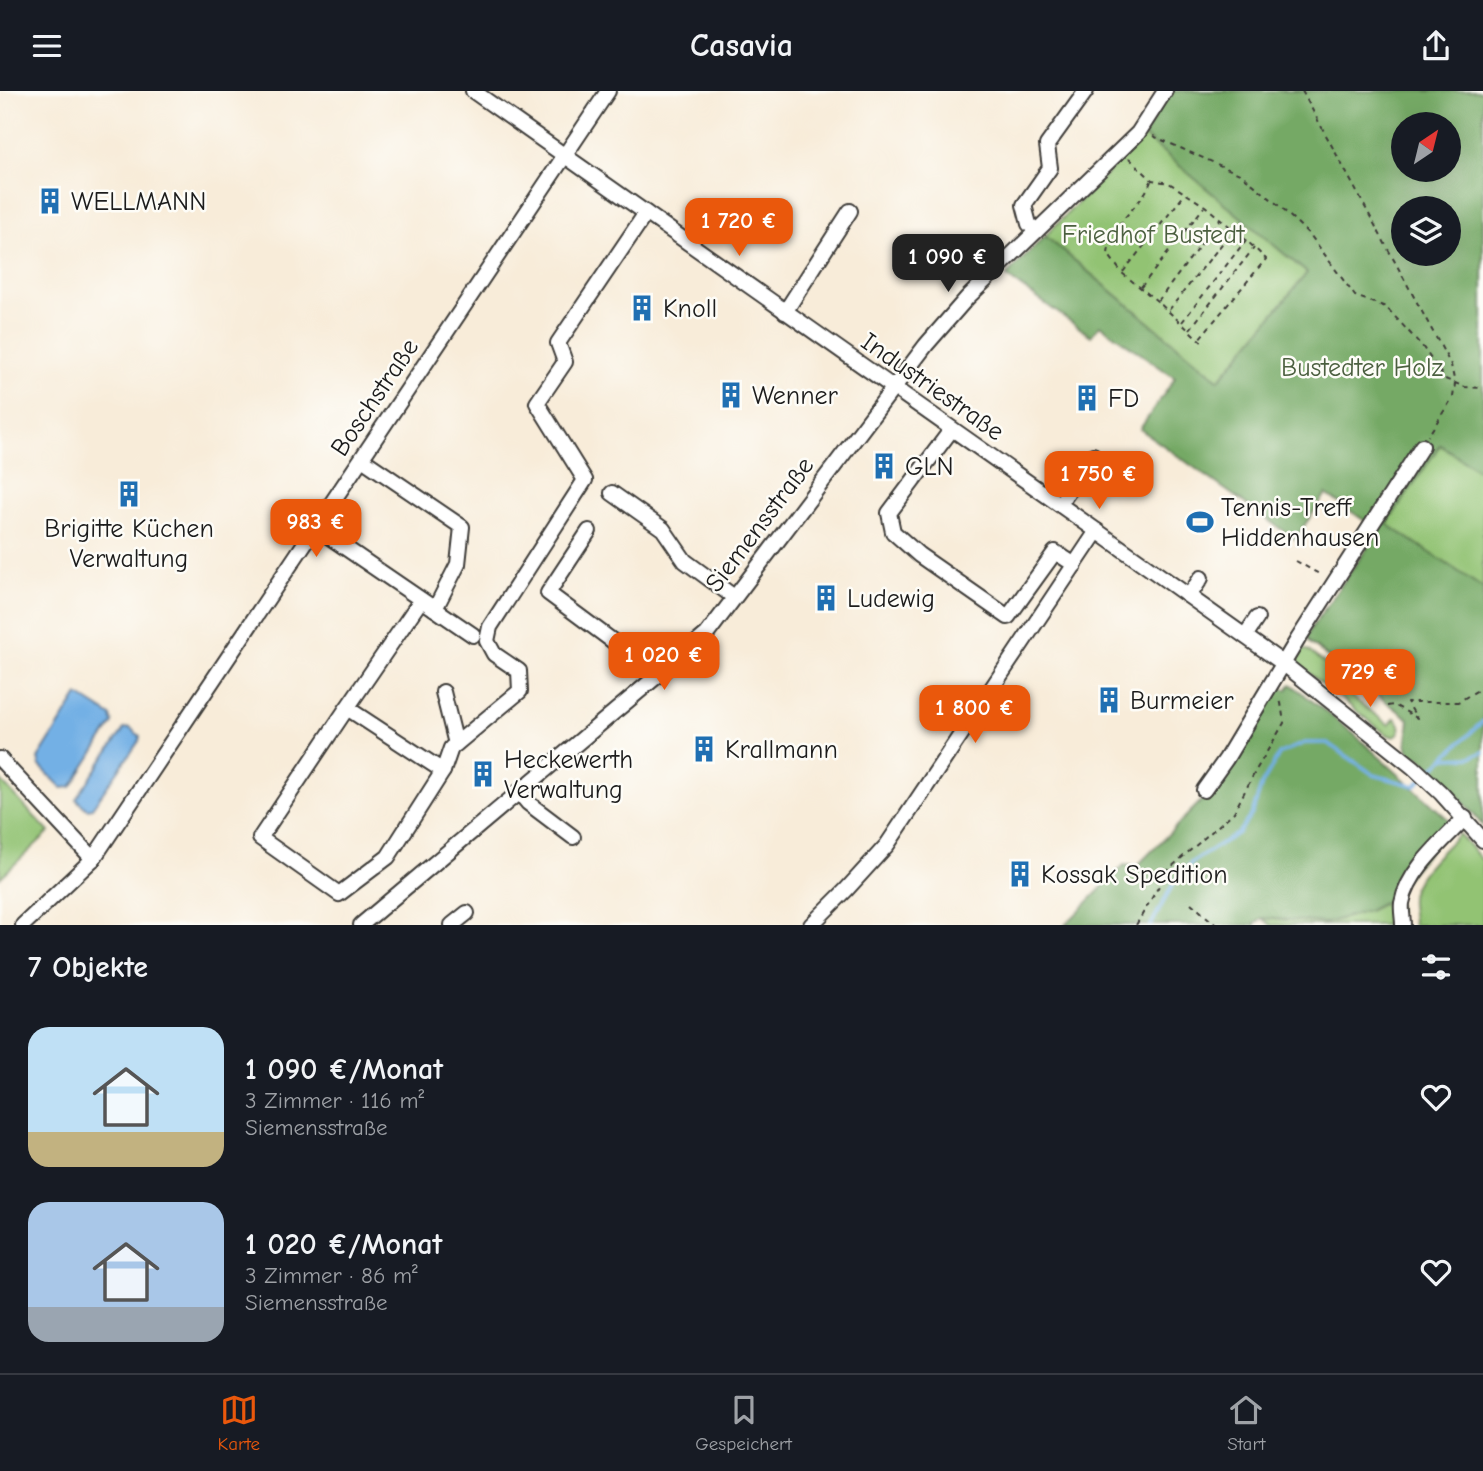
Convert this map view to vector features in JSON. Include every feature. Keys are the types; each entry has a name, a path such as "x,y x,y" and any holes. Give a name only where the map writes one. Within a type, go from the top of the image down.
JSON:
{"street":[{"name":"Industriestraße","path":"473,91 1283,664 1413,767 1465,818 1483,840"},
{"name":"Boschstraße","path":"23,925 93,859 608,91"},
{"path":"1036,231 1029,224 1024,205 1050,168 1047,145 1086,91"},
{"name":"Siemensstraße","path":"364,924 707,634 926,345 967,298 1140,131 1160,93"},
{"path":"785,312 850,211"},
{"path":"421,600 260,838 340,894 388,857 443,771 451,748 520,691 519,671 494,654 486,642 490,627 585,480 537,403 565,362 558,344 646,213"},
{"path":"952,429 889,513 893,532 919,555 1008,617 1055,552 1075,565"},
{"path":"1204,790 1422,446"},
{"path":"1060,505 1093,455"},
{"path":"362,459 462,527 458,564 435,609"},
{"path":"612,493 663,529 685,561 734,597"},
{"path":"316,527 473,635"},
{"path":"589,531 548,593 649,668 654,678"},
{"path":"811,925 887,845 1097,531"},
{"path":"1189,596 1201,578"},
{"path":"1245,636 1257,618"},
{"path":"443,691 456,744"},
{"path":"347,708 443,771"},
{"path":"0,759 93,859"},
{"path":"519,792 528,803 573,837"},
{"path":"1403,925 1402,905 1413,876 1465,818"},
{"path":"452,925 467,913"}],"path":[{"path":"1302,91 1451,365 1455,384 1453,397 1422,446"},
{"path":"1140,131 1242,175 1311,236 1354,296 1386,307 1422,346 1445,379 1465,387 1483,388"},
{"path":"1122,149 1152,180 1169,183 1185,193 1221,218 1266,259 1199,339"},
{"path":"1152,180 1148,190 1115,230 1108,254 1122,273 1204,344"},
{"path":"1122,273 1185,193"},
{"path":"1141,287 1205,207"},
{"path":"1157,301 1221,218"},
{"path":"1168,311 1234,229"},
{"path":"1181,323 1246,240"},
{"path":"1189,330 1255,247"},
{"path":"1296,561 1335,582"},
{"path":"1387,706 1394,705 1417,718 1407,702 1458,702 1483,687"},
{"path":"1136,925 1169,869 1234,812 1284,723 1279,698"},
{"path":"1191,903 1216,925"}],"green space":[{"name":"Bustedter Holz","path":"1169,91 1483,91 1483,473 1440,445 1387,524 1483,588 1483,826 1451,787 1420,757 1410,754 1407,744 1409,719 1310,643 1307,637 1379,531 1326,494 1295,539 1140,429 1175,378 1100,325 1091,336 1006,276 1045,236 1219,380 1307,273 1144,136"},
{"path":"1483,91 1483,826 1451,787 1420,757 1410,754 1407,744 1409,719 1310,643 1310,630 1387,519 1045,236 1144,136"},
{"path":"1307,650 1337,673 1331,681 1389,725 1395,718 1399,723 1399,732 1394,737 1386,734 1300,666 1296,659 1297,651"},
{"path":"1291,684 1355,735 1448,819 1450,827 1391,899 1368,911 1326,923 1262,918 1254,925 1065,925 1124,865 1137,866 1207,795 1279,685 1287,690"},
{"path":"0,780 49,832 0,878"},
{"path":"1459,834 1483,861 1483,925 1413,925 1411,900 1417,881 1430,863"},
{"path":"1391,899 1398,904 1399,925 1271,925 1262,918 1285,919 1368,911"}],"water":[{"path":"78,695 111,716 113,723 71,787 62,788 40,766 38,759"},
{"path":"130,728 140,736 139,741 92,808 87,809 76,799 124,729"}],"waterway":[{"path":"1426,775 1483,721"},
{"path":"1151,925 1173,884 1192,862 1238,833 1252,814 1262,784 1280,753 1305,743 1328,743 1374,775 1415,786 1421,780"},
{"path":"1445,758 1471,757 1483,752"}],"place":[{"name":"WELLMANN","path":"50,201"},
{"name":"Knoll","path":"642,308"},
{"name":"Wenner","path":"731,395"},
{"name":"FD","path":"1087,398"},
{"name":"GLN","path":"884,466"},
{"name":"Brigitte Küchen Verwaltung","path":"129,494"},
{"name":"Tennis-Treff Hiddenhausen","path":"1200,522"},
{"name":"Ludewig","path":"826,598"},
{"name":"Burmeier","path":"1109,700"},
{"name":"Krallmann","path":"704,749"},
{"name":"Heckewerth Verwaltung","path":"483,774"},
{"name":"Kossak Spedition","path":"1020,874"}],"park label":[{"name":"Friedhof Bustedt","path":"1153,234"}]}
